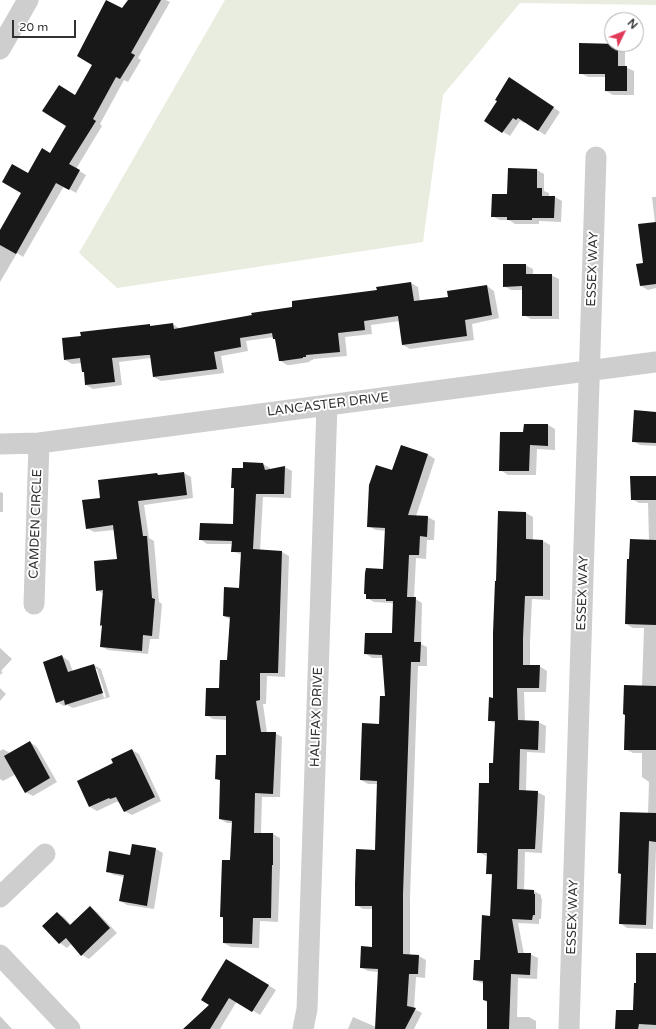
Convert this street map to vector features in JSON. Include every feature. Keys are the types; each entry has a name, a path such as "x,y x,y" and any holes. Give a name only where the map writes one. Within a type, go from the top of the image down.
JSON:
{"street":[{"path":"0,49 28,0"},
{"name":"ESSEX WAY","path":"570,1029 596,157"},
{"name":"LANCASTER DRIVE","path":"0,444 39,443 656,362"},
{"name":"HALIFAX DRIVE","path":"303,1029 308,1009 327,405"},
{"name":"CAMDEN CIRCLE","path":"34,604 39,443"},
{"path":"0,898 45,854"},
{"path":"0,956 70,1029"}],"shaded area":[{"path":"225,0 656,0 656,5 520,3 443,95 423,242 117,288 79,253"}],"building":[{"path":"106,0 122,8 128,0 161,0 131,53 135,55 120,79 116,77 93,119 96,121 69,164 80,170 69,190 56,183 16,254 0,245 0,230 21,193 2,182 12,164 28,173 42,148 50,153 66,126 42,111 59,85 75,95 92,65 77,56"},
{"path":"579,43 604,44 604,52 618,52 618,66 627,66 627,91 605,91 605,74 579,74"},
{"path":"509,77 554,107 538,131 518,118 516,120 513,118 502,133 484,121 497,101 495,100"},
{"path":"508,168 537,169 537,188 542,188 542,196 555,196 554,218 507,220 507,217 491,217 492,194 507,194"},
{"path":"656,222 656,284 640,286 636,264 643,263 638,224"},
{"path":"503,264 526,264 526,274 552,274 552,316 522,316 522,286 503,287"},
{"path":"411,282 414,301 448,297 447,291 487,285 492,315 465,320 467,336 402,345 398,316 364,321 365,330 338,333 340,352 306,355 306,357 303,358 282,361 279,361 275,339 273,339 272,333 240,338 241,347 214,352 217,369 153,377 150,355 112,358 115,382 85,385 84,372 82,372 80,358 64,360 62,338 81,336 80,332 150,324 150,326 173,323 174,329 252,315 251,313 292,307 292,301 377,290 376,287"},
{"path":"634,410 656,412 656,443 632,442"},
{"path":"524,424 548,424 548,446 530,445 529,471 499,471 500,432 523,432"},
{"path":"401,445 428,454 408,515 428,516 427,537 420,536 419,555 409,555 407,597 416,597 414,642 421,642 420,662 411,662 403,894 403,954 419,955 418,974 409,974 407,1006 416,1008 405,1029 375,1029 378,969 360,968 361,946 372,947 372,906 355,906 356,849 375,850 377,781 360,780 362,723 379,724 380,696 385,696 382,655 364,654 365,633 392,633 393,601 386,601 386,599 366,599 366,594 364,594 366,568 383,569 385,528 367,527 369,485 376,465 392,470"},
{"path":"243,462 263,463 265,470 285,466 284,494 256,494 253,549 282,551 278,673 260,673 260,700 256,701 261,732 276,732 273,794 255,793 254,833 273,833 271,918 253,918 252,944 223,943 223,917 220,917 222,860 230,860 232,821 219,819 220,780 215,779 216,755 226,755 226,716 205,716 206,688 219,688 220,660 227,660 230,617 223,616 224,587 239,588 241,552 231,552 232,541 199,540 200,523 233,524 234,488 231,488 232,468 243,468"},
{"path":"184,472 187,495 138,501 143,536 147,536 152,598 155,599 152,636 143,635 142,651 100,647 103,590 96,591 94,561 117,559 113,525 86,529 82,500 100,498 98,480 157,473 158,475"},
{"path":"630,476 656,476 656,500 631,500"},
{"path":"498,511 526,512 526,539 543,540 543,596 525,596 523,638 523,665 540,665 539,688 517,688 518,720 539,721 538,750 520,749 519,790 538,791 535,849 518,849 517,889 534,890 535,915 533,915 532,920 512,919 518,953 531,953 530,975 511,974 509,1029 487,1029 487,1001 483,1000 483,981 473,980 474,960 480,960 482,915 490,916 492,874 486,874 487,853 477,853 479,783 489,783 489,763 493,763 495,721 488,721 489,697 493,698 493,633"},
{"path":"630,539 656,540 656,625 625,624 627,559 629,559"},
{"path":"62,655 68,672 94,664 103,693 65,705 64,700 56,703 43,662"},
{"path":"624,685 656,686 656,750 624,750"},
{"path":"30,741 50,778 25,793 4,756"},
{"path":"132,749 155,797 124,812 116,797 109,798 89,807 77,781 113,763 111,759"},
{"path":"620,812 656,813 656,842 649,841 646,925 619,924 621,874 618,873"},
{"path":"132,844 156,848 147,906 119,901 124,875 106,872 109,851 130,855"},
{"path":"90,906 110,928 81,956 66,938 59,944 42,926 57,912 70,925"},
{"path":"636,953 656,953 656,1025 639,1024 638,1029 615,1029 616,1010 633,1010 634,983 636,983"},
{"path":"226,959 269,985 252,1012 229,998 210,1029 183,1029 209,1005 201,1000"}]}
